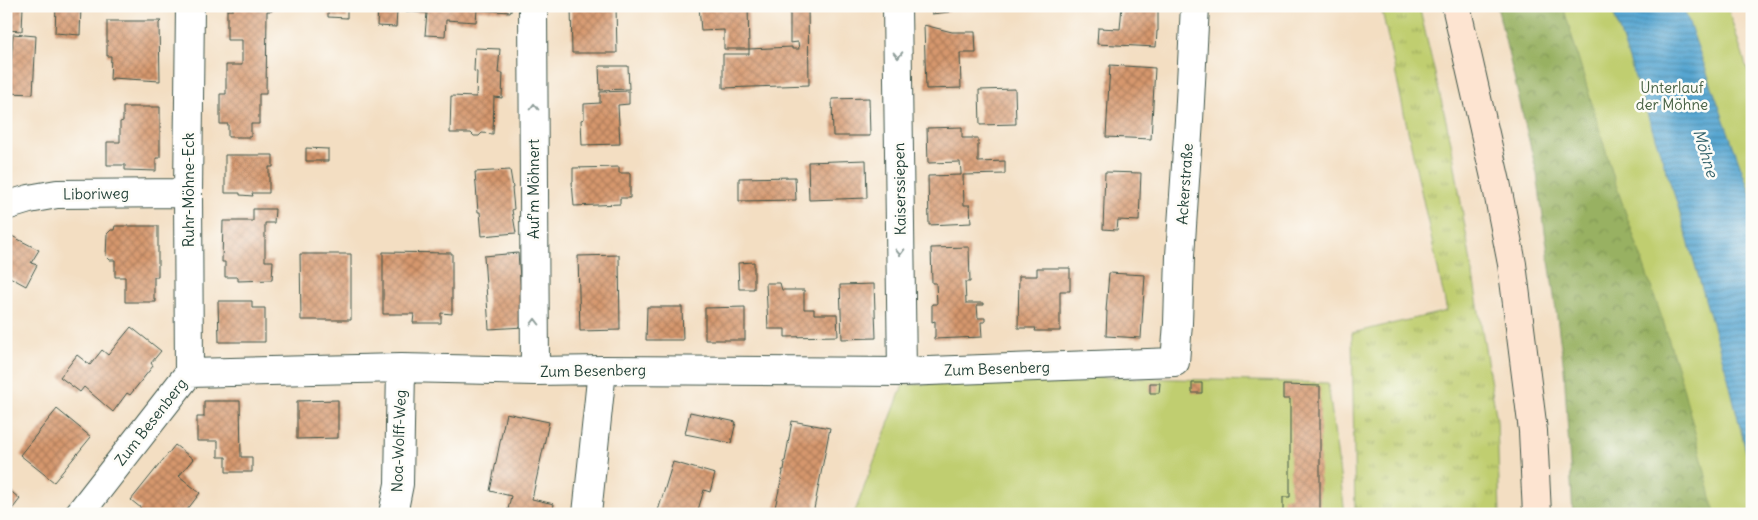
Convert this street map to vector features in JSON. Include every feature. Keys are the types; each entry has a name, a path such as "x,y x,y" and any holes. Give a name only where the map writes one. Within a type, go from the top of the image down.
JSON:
{"main road":[{"path":"1456,6 1496,182 1512,264 1533,431 1537,514"}],"street":[{"name":"Ruhr-Möhne-Eck","path":"190,6 188,193 190,373"},
{"name":"Auf'm Möhnert","path":"533,6 535,371"},
{"name":"Kaiserssiepen","path":"897,6 902,372"},
{"name":"Ackerstraße","path":"1174,362 1190,120 1195,6"},
{"name":"Liboriweg","path":"6,206 29,199 57,194 188,193"},
{"name":"Zum Besenberg","path":"79,514 190,373 401,368 535,371 902,372 1174,362"},
{"name":"Noa-Wolff-Weg","path":"393,514 399,484 401,368"},
{"path":"587,514 602,370"}],"green space":[{"path":"1381,6 1419,6 1451,142 1497,421 1500,514 1355,514 1352,333 1447,311"},
{"path":"1497,6 1611,6 1752,514 1573,514 1564,368 1537,174"},
{"name":"Unterlauf der Möhne","path":"1563,6 1727,6 1752,84 1752,514 1715,514 1681,380 1664,324 1615,182"},
{"path":"1100,377 1328,383 1345,514 854,514 903,385"}],"water":[{"name":"Möhne","path":"1611,6 1683,6 1752,198 1752,476 1728,378 1677,203"}],"building":[{"path":"6,6 23,6 22,31 6,30"},
{"path":"56,6 81,6 80,35 55,33"},
{"path":"233,6 272,6 272,11 267,11 266,94 259,94 259,124 251,124 251,137 228,137 228,124 220,124 220,94 226,94 226,65 242,65 242,40 227,40 227,10 233,10"},
{"path":"328,6 347,6 347,18 328,17"},
{"path":"378,6 511,6 511,12 477,10 476,22 446,20 445,36 425,35 427,13 397,11 396,27 377,26"},
{"path":"571,6 616,6 617,53 572,53"},
{"path":"699,6 748,6 749,49 724,49 724,30 701,31"},
{"path":"790,6 808,6 809,85 723,88 723,54 749,54 749,49 792,47 792,49 799,49 798,42 790,43"},
{"path":"931,6 948,6 949,12 932,14"},
{"path":"1122,6 1158,6 1156,47 1097,44 1098,28 1120,29"},
{"path":"107,21 161,21 159,23 160,81 112,78 110,80 111,56 107,56"},
{"path":"924,25 952,32 975,32 976,53 960,53 961,88 926,89"},
{"path":"13,34 36,36 33,94 9,93"},
{"path":"475,48 500,49 498,73 503,73 502,98 494,97 493,134 482,133 479,136 474,136 471,133 450,133 451,96 476,97 477,72 474,71"},
{"path":"1110,65 1155,68 1151,139 1106,137"},
{"path":"599,66 628,66 629,89 600,90"},
{"path":"1015,89 1016,124 980,125 979,90"},
{"path":"629,91 629,104 618,105 620,144 582,145 581,120 584,119 584,104 600,103 600,92"},
{"path":"869,98 870,136 833,136 832,99"},
{"path":"123,107 160,107 160,158 156,158 156,171 125,170 125,165 107,165 107,142 120,142 120,122 123,121"},
{"path":"962,127 962,138 978,138 978,162 1005,161 1005,174 963,175 964,205 970,205 971,223 929,225 928,176 961,175 961,172 960,162 928,163 927,128"},
{"path":"306,148 328,149 328,161 306,161"},
{"path":"225,155 273,155 273,167 269,167 269,193 252,193 253,196 240,195 240,193 225,193"},
{"path":"866,160 867,198 809,200 808,162"},
{"path":"619,167 619,173 630,173 630,198 620,198 620,204 574,206 573,168"},
{"path":"510,170 513,188 514,209 512,210 516,233 482,236 475,172"},
{"path":"1105,172 1141,173 1139,221 1118,220 1117,230 1103,229"},
{"path":"795,177 796,200 739,201 739,178"},
{"path":"253,209 275,209 274,223 265,223 265,261 273,261 272,280 238,281 238,277 225,277 225,262 222,262 223,221 253,221"},
{"path":"115,226 158,226 158,277 154,277 154,300 156,302 125,302 125,277 115,277 115,260 110,260 106,256 107,234 114,230"},
{"path":"6,233 39,250 31,263 37,265 26,286 6,275"},
{"path":"969,247 970,282 965,282 966,303 984,303 984,305 977,305 978,318 985,318 985,322 981,322 982,337 934,339 935,321 932,322 932,304 937,304 936,283 932,283 931,248"},
{"path":"383,252 452,253 452,314 441,313 441,323 413,323 414,314 383,314"},
{"path":"518,253 524,327 489,329 484,256"},
{"path":"300,254 351,254 351,320 301,320"},
{"path":"619,255 620,330 580,331 578,256"},
{"path":"754,262 754,289 739,289 738,263"},
{"path":"1037,268 1070,268 1070,291 1060,291 1060,331 1035,331 1036,328 1018,328 1019,276 1037,276"},
{"path":"1109,273 1145,275 1141,338 1106,336"},
{"path":"766,283 780,283 782,290 804,290 804,309 814,309 814,314 837,314 838,336 785,337 785,329 768,329"},
{"path":"874,284 876,338 842,339 840,285"},
{"path":"218,301 252,301 252,308 265,308 265,342 219,342"},
{"path":"647,307 682,307 683,340 646,340"},
{"path":"745,307 745,340 705,340 705,308"},
{"path":"131,327 161,351 151,363 153,366 130,395 127,393 113,412 84,387 80,392 60,377 77,355 90,365 102,350 108,355"},
{"path":"1150,383 1160,383 1159,393 1150,393"},
{"path":"1192,383 1202,383 1202,393 1192,393"},
{"path":"1283,385 1320,386 1320,514 1283,514 1283,497 1290,497 1290,399 1283,399"},
{"path":"338,400 338,438 297,439 297,401"},
{"path":"204,401 240,401 241,457 252,457 252,472 226,472 226,457 218,457 218,441 197,441 197,417 204,417"},
{"path":"57,409 91,437 54,482 20,455"},
{"path":"690,412 736,422 731,443 685,434"},
{"path":"506,413 549,422 532,499 554,504 552,514 507,514 511,496 490,491"},
{"path":"792,421 830,428 813,514 774,512 782,470 784,470"},
{"path":"175,445 193,459 179,476 200,493 184,514 136,514 141,508 131,500"},
{"path":"673,462 715,474 710,492 704,490 698,510 703,511 703,513 657,514"},
{"path":"6,487 20,499 10,512 12,514 6,514"}]}
